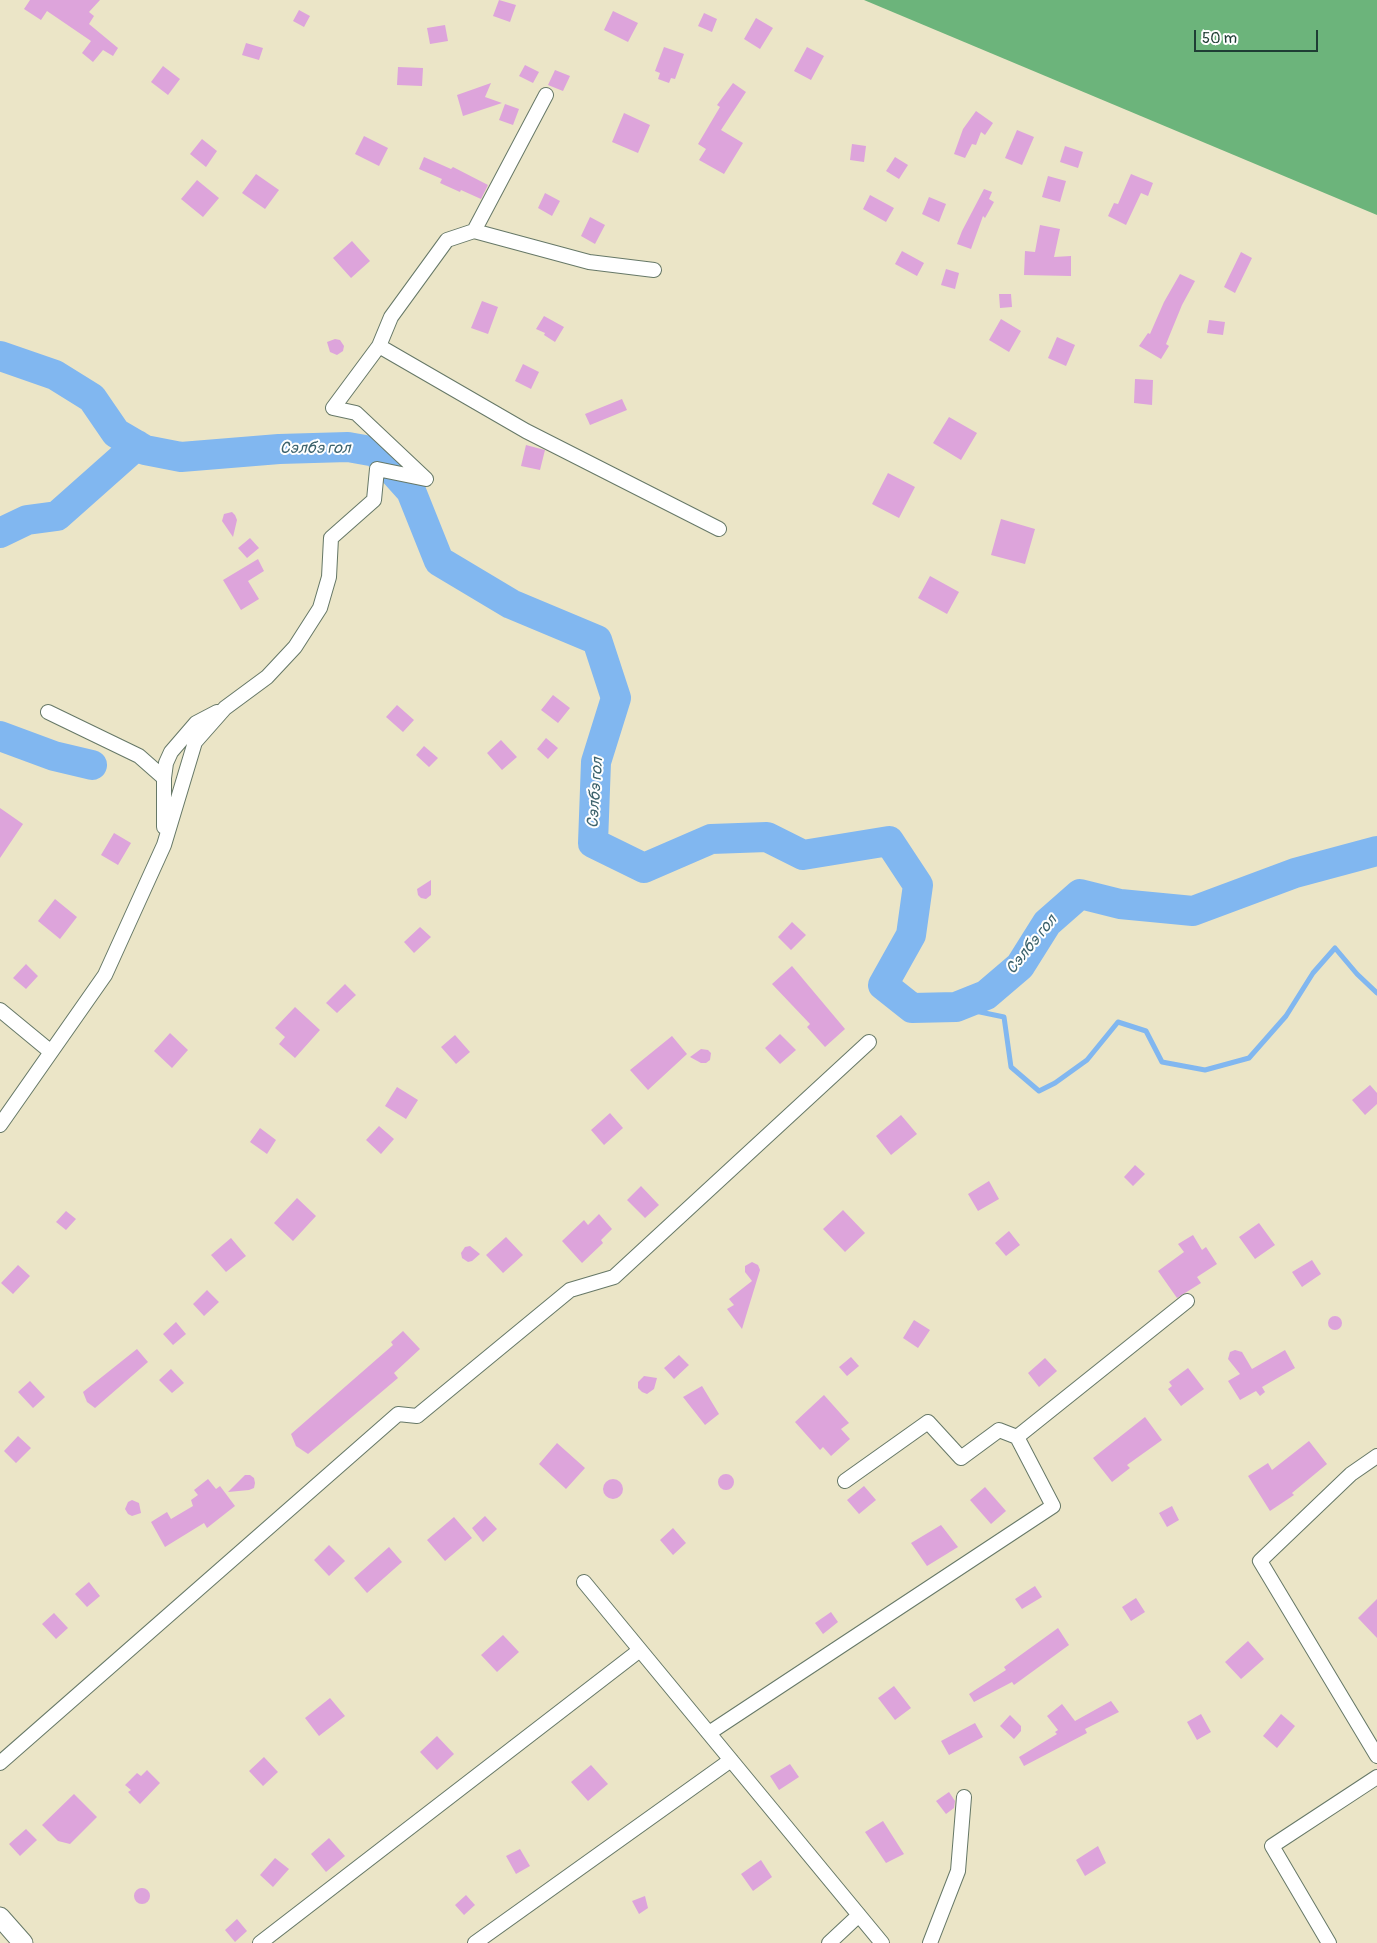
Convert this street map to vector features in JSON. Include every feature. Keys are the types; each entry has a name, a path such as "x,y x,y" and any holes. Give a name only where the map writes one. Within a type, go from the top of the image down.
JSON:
{"main road":[{"path":"0,1917 22,1943"}],"street":[{"path":"474,231 546,95"},
{"path":"164,845 164,778 166,763 171,752 196,723 225,708 266,677 296,647 320,608 330,576 331,538 374,500 377,470 426,479 356,413 333,408 379,346 391,317 447,240 474,231 589,262 654,270"},
{"path":"379,346 526,431 719,529"},
{"path":"0,1125 105,975 164,845 195,742 225,708"},
{"path":"48,712 131,752 164,778"},
{"path":"0,1010 51,1052"},
{"path":"0,1763 398,1414 417,1416 570,1290 614,1277 869,1042"},
{"path":"1017,1437 1187,1301"},
{"path":"709,1733 1054,1506 1017,1437 1000,1430 961,1458 928,1422 845,1481"},
{"path":"1377,1456 1351,1474 1260,1561 1377,1756"},
{"path":"584,1582 882,1943"},
{"path":"260,1943 640,1650"},
{"path":"475,1943 731,1760"},
{"path":"1328,1943 1272,1846 1377,1777"},
{"path":"930,1943 958,1871 964,1798"},
{"path":"829,1943 859,1915"}],"green space":[{"path":"864,0 1377,0 1377,215"}],"building":[{"path":"30,0 100,0 89,12 94,16 89,24 118,48 113,56 103,50 93,62 82,53 91,41 47,11 41,20 24,9"},
{"path":"499,0 516,5 510,22 493,16"},
{"path":"299,10 310,16 304,27 293,21"},
{"path":"613,11 638,23 628,42 604,30"},
{"path":"704,13 717,19 712,32 698,26"},
{"path":"756,18 773,28 760,49 744,39"},
{"path":"445,25 448,41 430,44 427,28"},
{"path":"246,43 263,48 259,60 242,55"},
{"path":"664,47 684,54 675,79 671,78 669,83 658,79 660,73 655,71"},
{"path":"807,47 824,56 811,80 794,71"},
{"path":"525,65 539,72 533,83 519,76"},
{"path":"163,66 180,79 168,95 151,82"},
{"path":"398,67 423,68 422,86 397,85"},
{"path":"555,70 570,76 563,91 548,85"},
{"path":"491,83 485,97 502,103 463,116 457,95"},
{"path":"733,83 746,92 721,130 743,143 724,174 699,160 706,149 698,144 720,107 717,105"},
{"path":"505,104 519,109 513,125 499,120"},
{"path":"976,111 993,123 985,135 981,132 976,145 972,144 965,158 954,154 963,129"},
{"path":"624,113 650,125 638,153 612,142"},
{"path":"1017,130 1034,137 1022,165 1005,158"},
{"path":"364,136 388,148 379,166 355,154"},
{"path":"202,139 217,151 206,167 190,154"},
{"path":"852,144 866,146 864,162 850,160"},
{"path":"1065,146 1083,152 1078,168 1060,162"},
{"path":"424,157 451,169 453,167 488,185 481,199 440,183 442,179 419,169"},
{"path":"895,157 908,165 899,179 886,171"},
{"path":"256,174 279,190 265,209 242,193"},
{"path":"1131,174 1153,183 1148,196 1141,193 1126,225 1108,216 1114,203 1118,204"},
{"path":"1048,176 1066,181 1060,202 1042,197"},
{"path":"197,180 219,198 203,217 181,199"},
{"path":"984,189 992,192 989,199 994,202 985,218 983,216 971,249 957,244"},
{"path":"545,193 560,201 552,216 538,208"},
{"path":"870,195 894,208 886,222 863,209"},
{"path":"929,197 946,204 939,222 922,214"},
{"path":"590,217 605,225 595,244 581,236"},
{"path":"1040,225 1060,229 1054,257 1071,256 1071,276 1024,275 1025,251 1035,252"},
{"path":"352,241 370,261 351,278 333,258"},
{"path":"902,251 924,263 917,276 895,264"},
{"path":"1241,252 1252,258 1235,293 1224,287"},
{"path":"946,269 959,273 955,289 941,285"},
{"path":"1180,274 1195,281 1182,305 1166,344 1169,346 1161,359 1139,346 1148,333 1150,334 1164,302"},
{"path":"999,294 1011,294 1012,307 1000,308"},
{"path":"482,301 498,307 488,334 471,328"},
{"path":"544,316 564,327 555,342 544,335 545,333 536,329"},
{"path":"1001,319 1021,331 1009,352 989,340"},
{"path":"1209,320 1225,322 1223,335 1207,333"},
{"path":"1057,337 1075,345 1066,366 1048,358"},
{"path":"335,339 340,340 344,346 343,351 337,355 330,352 327,342"},
{"path":"523,364 539,372 531,389 515,381"},
{"path":"1135,379 1153,380 1152,405 1134,403"},
{"path":"622,399 627,410 590,425 585,414"},
{"path":"949,417 977,433 961,460 933,443"},
{"path":"526,445 545,450 540,470 521,466"},
{"path":"888,473 915,487 899,518 872,504"},
{"path":"232,512 237,520 233,537 222,521 224,514"},
{"path":"1001,519 1035,529 1025,564 991,555"},
{"path":"250,538 259,548 247,558 238,548"},
{"path":"258,559 264,571 248,581 259,599 241,610 223,580"},
{"path":"930,576 959,592 947,614 918,598"},
{"path":"553,695 570,708 558,723 541,710"},
{"path":"397,705 414,720 403,732 386,717"},
{"path":"546,738 558,748 548,759 537,749"},
{"path":"501,740 517,757 502,770 487,753"},
{"path":"424,746 438,758 429,767 416,755"},
{"path":"0,808 23,824 0,858"},
{"path":"114,833 131,843 118,865 101,855"},
{"path":"431,880 431,895 426,899 421,898 418,895 417,889"},
{"path":"55,899 77,917 60,939 38,921"},
{"path":"792,922 806,935 791,950 778,937"},
{"path":"420,927 431,937 414,953 404,942"},
{"path":"26,964 38,976 26,989 13,978"},
{"path":"792,966 845,1029 825,1047 807,1027 810,1024 772,984"},
{"path":"345,984 356,995 337,1013 326,1003"},
{"path":"295,1007 320,1030 295,1058 279,1044 285,1037 275,1028"},
{"path":"170,1033 188,1050 172,1068 154,1051"},
{"path":"780,1034 796,1050 780,1064 765,1048"},
{"path":"455,1035 470,1052 456,1064 441,1047"},
{"path":"672,1036 687,1054 648,1090 630,1070"},
{"path":"701,1049 708,1050 711,1053 710,1060 706,1063 701,1063 690,1057"},
{"path":"1370,1085 1377,1093 1377,1104 1365,1115 1352,1100"},
{"path":"397,1087 418,1100 406,1119 385,1106"},
{"path":"610,1113 623,1128 604,1145 591,1130"},
{"path":"901,1115 917,1134 891,1155 876,1136"},
{"path":"379,1126 394,1139 381,1154 366,1140"},
{"path":"260,1128 276,1140 267,1154 250,1142"},
{"path":"1135,1165 1145,1174 1133,1186 1124,1177"},
{"path":"989,1181 999,1199 978,1211 968,1194"},
{"path":"641,1186 659,1205 645,1218 627,1200"},
{"path":"297,1198 316,1216 293,1241 274,1223"},
{"path":"843,1210 865,1233 845,1252 823,1229"},
{"path":"66,1211 76,1219 66,1230 56,1222"},
{"path":"599,1214 612,1229 601,1240 603,1243 582,1263 562,1241 584,1220 588,1225"},
{"path":"1259,1223 1275,1245 1255,1259 1239,1237"},
{"path":"1009,1231 1020,1245 1006,1256 995,1243"},
{"path":"1193,1235 1202,1250 1206,1247 1217,1264 1197,1277 1201,1283 1177,1298 1158,1271 1184,1252 1178,1244"},
{"path":"506,1237 523,1255 503,1273 486,1255"},
{"path":"231,1238 246,1256 226,1272 211,1255"},
{"path":"470,1246 480,1254 468,1262 462,1258 461,1253 465,1247"},
{"path":"1312,1260 1321,1274 1302,1287 1292,1272"},
{"path":"752,1262 758,1265 760,1270 742,1329 727,1309 734,1305 729,1299 752,1281 745,1272 745,1266"},
{"path":"18,1265 30,1276 13,1294 1,1283"},
{"path":"207,1290 219,1302 204,1316 193,1304"},
{"path":"1335,1316 1340,1318 1342,1323 1340,1328 1335,1330 1330,1328 1328,1323 1330,1318"},
{"path":"914,1320 930,1330 918,1348 903,1338"},
{"path":"176,1322 186,1334 173,1345 163,1334"},
{"path":"403,1331 420,1349 394,1373 398,1378 308,1454 296,1446 291,1434 393,1345 391,1342"},
{"path":"137,1349 148,1362 95,1408 87,1402 83,1392"},
{"path":"1235,1350 1242,1352 1252,1369 1285,1350 1295,1368 1262,1387 1265,1392 1260,1396 1256,1391 1240,1400 1228,1381 1240,1374 1228,1359 1230,1352"},
{"path":"679,1355 689,1365 674,1379 664,1368"},
{"path":"851,1357 859,1366 847,1376 839,1367"},
{"path":"1045,1358 1057,1371 1039,1387 1028,1373"},
{"path":"1188,1368 1204,1389 1181,1406 1168,1389 1172,1386 1169,1382"},
{"path":"171,1369 184,1383 172,1393 159,1380"},
{"path":"644,1376 657,1378 654,1389 647,1394 638,1388 638,1382"},
{"path":"30,1381 45,1397 33,1408 18,1392"},
{"path":"702,1386 719,1414 705,1425 683,1397"},
{"path":"824,1395 849,1423 841,1429 850,1439 831,1456 823,1447 820,1450 795,1422"},
{"path":"1145,1417 1162,1440 1127,1465 1130,1468 1112,1482 1093,1458"},
{"path":"18,1436 31,1448 16,1463 4,1451"},
{"path":"1309,1441 1327,1464 1292,1493 1294,1495 1270,1511 1248,1476 1268,1463 1272,1470"},
{"path":"557,1443 585,1468 566,1489 539,1464"},
{"path":"726,1474 734,1482 726,1490 718,1482"},
{"path":"245,1475 250,1475 254,1478 254,1488 228,1492"},
{"path":"208,1479 216,1489 220,1486 235,1506 207,1528 204,1523 165,1547 151,1522 167,1512 171,1519 193,1506 191,1500 198,1495 194,1490"},
{"path":"613,1479 620,1482 623,1489 620,1496 613,1499 606,1496 603,1489 606,1482"},
{"path":"864,1486 876,1500 859,1514 847,1500"},
{"path":"985,1487 1006,1511 991,1524 970,1500"},
{"path":"132,1500 139,1503 141,1513 132,1516 125,1509 128,1502"},
{"path":"1172,1506 1179,1520 1167,1527 1159,1513"},
{"path":"485,1516 497,1529 483,1542 472,1528"},
{"path":"454,1517 472,1538 445,1561 427,1540"},
{"path":"941,1525 958,1547 927,1566 911,1543"},
{"path":"673,1528 686,1543 673,1555 660,1540"},
{"path":"329,1545 345,1561 329,1576 314,1560"},
{"path":"389,1547 402,1562 367,1593 354,1578"},
{"path":"89,1582 100,1596 87,1607 75,1594"},
{"path":"1035,1586 1042,1597 1022,1609 1015,1599"},
{"path":"1136,1598 1145,1612 1131,1621 1122,1607"},
{"path":"1377,1599 1377,1638 1358,1618"},
{"path":"831,1612 838,1622 823,1634 815,1623"},
{"path":"54,1613 68,1628 56,1639 42,1624"},
{"path":"1058,1628 1069,1645 1014,1685 1012,1682 974,1702 969,1694 1006,1670 1004,1667"},
{"path":"503,1635 519,1652 497,1672 481,1655"},
{"path":"1248,1641 1264,1659 1241,1679 1225,1662"},
{"path":"894,1686 911,1708 895,1720 878,1698"},
{"path":"330,1698 345,1716 319,1736 305,1718"},
{"path":"1111,1701 1119,1712 1085,1729 1087,1733 1024,1766 1019,1757 1057,1734 1055,1732 1058,1730 1047,1716 1062,1704 1075,1721"},
{"path":"1201,1714 1211,1732 1197,1740 1187,1722"},
{"path":"1281,1714 1295,1726 1277,1748 1263,1736"},
{"path":"1010,1715 1021,1726 1021,1731 1014,1739 1000,1726"},
{"path":"975,1723 983,1737 949,1755 941,1741"},
{"path":"437,1736 454,1754 437,1770 420,1752"},
{"path":"264,1757 278,1772 263,1786 249,1771"},
{"path":"790,1764 799,1777 779,1790 770,1776"},
{"path":"591,1765 608,1784 588,1801 571,1782"},
{"path":"147,1770 160,1783 140,1804 128,1792 131,1790 125,1785 137,1773 141,1776"},
{"path":"949,1792 955,1801 954,1808 946,1814 936,1801"},
{"path":"74,1794 97,1817 70,1844 58,1841 42,1825"},
{"path":"883,1821 904,1854 886,1863 865,1832"},
{"path":"26,1829 37,1840 20,1856 9,1844"},
{"path":"329,1838 345,1856 326,1872 311,1854"},
{"path":"1098,1846 1106,1863 1085,1876 1076,1860"},
{"path":"520,1849 530,1866 516,1874 506,1856"},
{"path":"275,1858 289,1869 273,1887 260,1875"},
{"path":"761,1860 772,1877 753,1891 741,1874"},
{"path":"142,1888 148,1890 150,1896 148,1902 142,1904 136,1902 134,1896 136,1890"},
{"path":"466,1895 475,1905 464,1915 455,1905"},
{"path":"645,1896 648,1908 639,1914 632,1901"},
{"path":"237,1919 247,1931 235,1942 225,1930"}],"waterway":[{"name":"Сэлбэ гол","path":"0,356 55,375 92,398 116,433 145,450 181,457 279,449 348,447 376,452 411,491 439,561 511,604 597,640 616,698 596,762 593,843 644,868 711,839 767,837 803,855 889,841 918,885 911,935 883,985 912,1008 956,1007 986,995 1020,966 1047,923 1080,894 1120,904 1193,911 1295,873 1377,851"},
{"path":"0,533 27,520 57,516 137,445"},
{"path":"0,736 54,756 92,765"},
{"path":"956,1007 1004,1017 1011,1067 1039,1091 1055,1083 1087,1060 1118,1022 1146,1031 1162,1062 1205,1070 1249,1058 1286,1016 1313,973 1335,948 1357,974 1377,993"}]}
